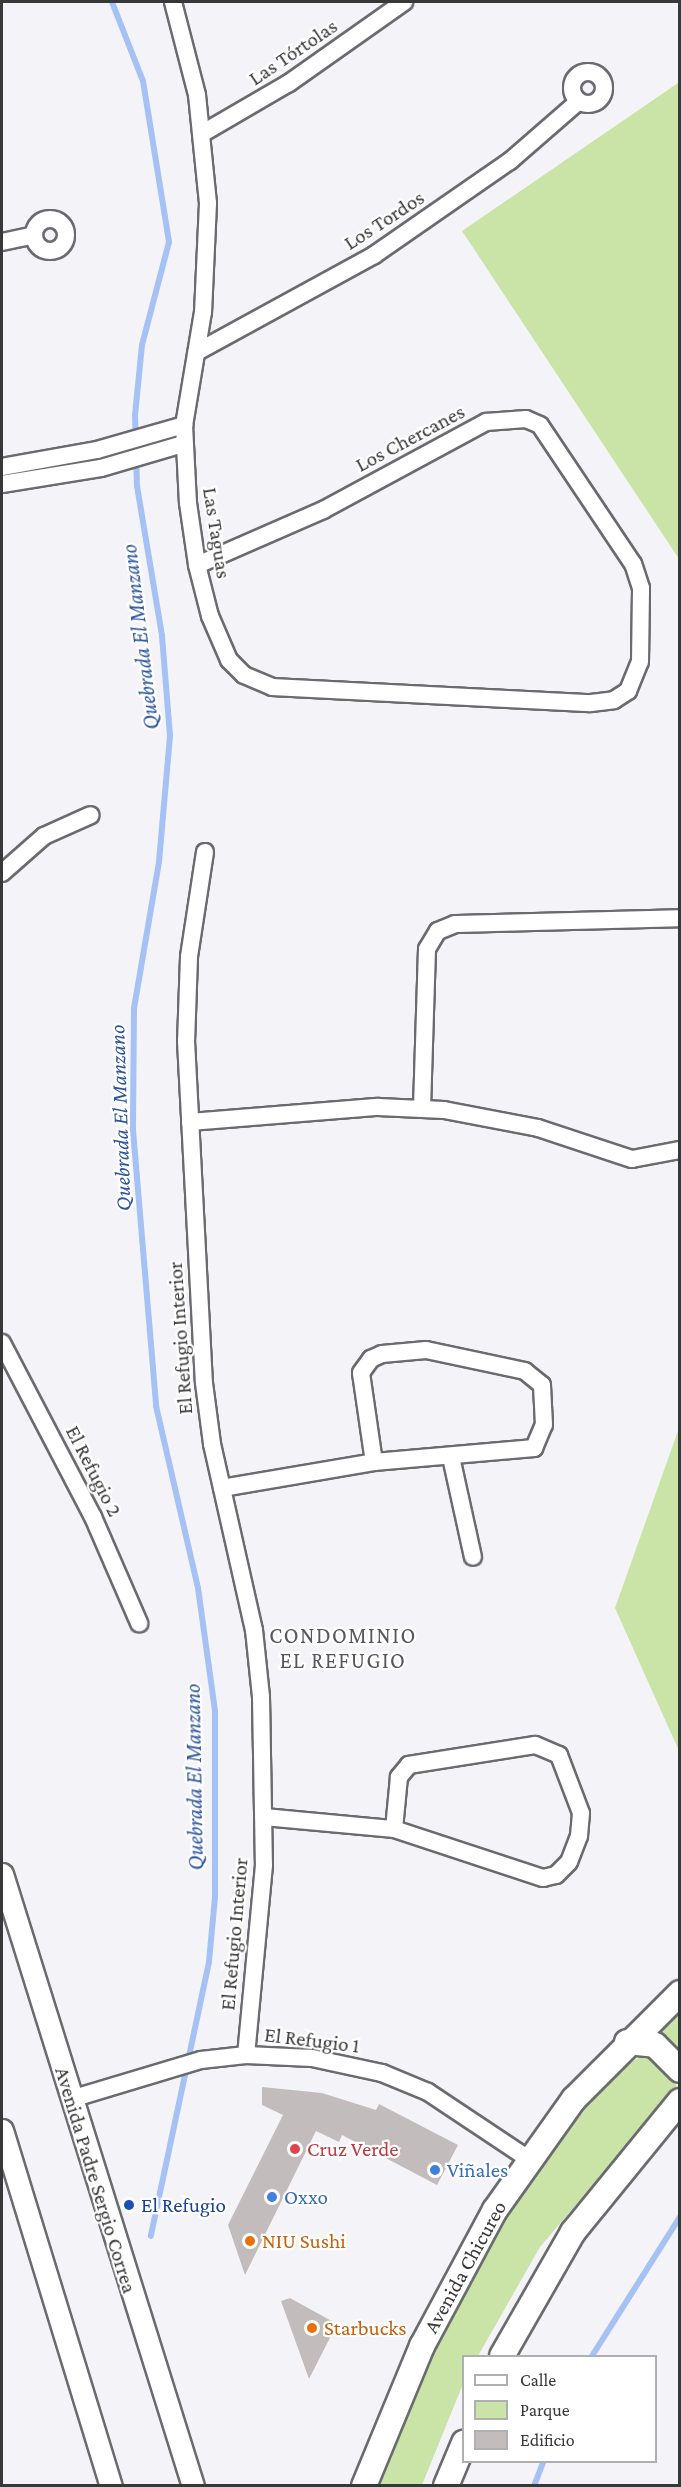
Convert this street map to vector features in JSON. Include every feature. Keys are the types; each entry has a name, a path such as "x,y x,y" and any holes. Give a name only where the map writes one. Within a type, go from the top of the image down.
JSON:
{"main road":[{"name":"Avenida Chicureo","path":"363,2486 447,2295 530,2160 574,2099 627,2042 680,1993"},
{"path":"627,2042 655,2044 680,2070"},
{"path":"503,2355 573,2232 680,2101"},
{"path":"446,2486 462,2447"}],"street":[{"name":"Las Taguas","path":"173,2 203,133 208,238 197,352 184,425 183,444 197,565 223,650 244,675 262,684 591,703 614,700 628,691"},
{"name":"Las Tórtolas","path":"203,133 289,83 404,2"},
{"name":"Los Tordos","path":"197,352 374,255 510,161 579,101"},
{"path":"2,242 34,235"},
{"name":"Los Chercanes","path":"197,565 323,510 486,422 526,419 540,425 633,564 641,588 640,662 628,691"},
{"path":"2,467 124,442 184,425"},
{"path":"2,484 124,462 183,444"},
{"path":"2,873 44,836 91,815"},
{"name":"El Refugio Interior","path":"205,852 186,999 204,1383 222,1488 258,1665 264,1817 262,1907 246,2055"},
{"path":"422,1108 426,949 438,931 455,924 680,918"},
{"path":"190,1122 422,1108 508,1120 632,1159 680,1150"},
{"name":"El Refugio 2","path":"2,1343 93,1517 140,1623"},
{"path":"222,1488 374,1462 534,1448 544,1425 542,1385 525,1371 426,1350 381,1354 371,1359 361,1373 374,1462"},
{"path":"451,1457 473,1557"},
{"path":"264,1817 394,1829 543,1878 556,1875 569,1862 579,1836 580,1813 562,1760 554,1750 535,1745 409,1765 399,1777 394,1829"},
{"name":"Avenida Padre Sergio Correa","path":"2,1874 193,2486"},
{"name":"El Refugio 1","path":"71,2099 201,2060 246,2055 312,2058 406,2082 466,2114 530,2160"},
{"path":"2,2130 111,2486"}],"green space":[{"path":"679,21 679,559 462,231 678,83"},
{"path":"679,1428 679,1751 615,1608"},
{"path":"679,2010 679,2055 653,2033"},
{"path":"647,2052 676,2078 676,2087 540,2247 479,2355 462,2355 462,2386 422,2485 379,2486 451,2301 503,2214 611,2076"}],"building":[{"path":"262,2087 322,2093 376,2110 379,2104 458,2145 437,2185 342,2135 339,2142 316,2131 245,2275 228,2225 283,2115 262,2105"},
{"path":"290,2298 337,2324 309,2379 281,2301"}],"waterway":[{"name":"Quebrada El Manzano","path":"112,2 143,81 169,242 142,345 135,415 137,486 162,636 170,736 159,862 134,1009 133,1130 156,1406 198,1588 215,1711 215,1897 209,1962 151,2236"},
{"path":"593,2355 680,2217"},
{"path":"534,2486 543,2463"}],"place":[{"name":"Cruz Verde","path":"295,2149"},
{"name":"Viñales","path":"435,2170"},
{"name":"Oxxo","path":"272,2197"},
{"name":"El Refugio","path":"129,2205"},
{"name":"NIU Sushi","path":"250,2241"},
{"name":"Starbucks","path":"312,2328"}],"district":[{"name":"CONDOMINIO EL REFUGIO","path":"343,1648"}]}
